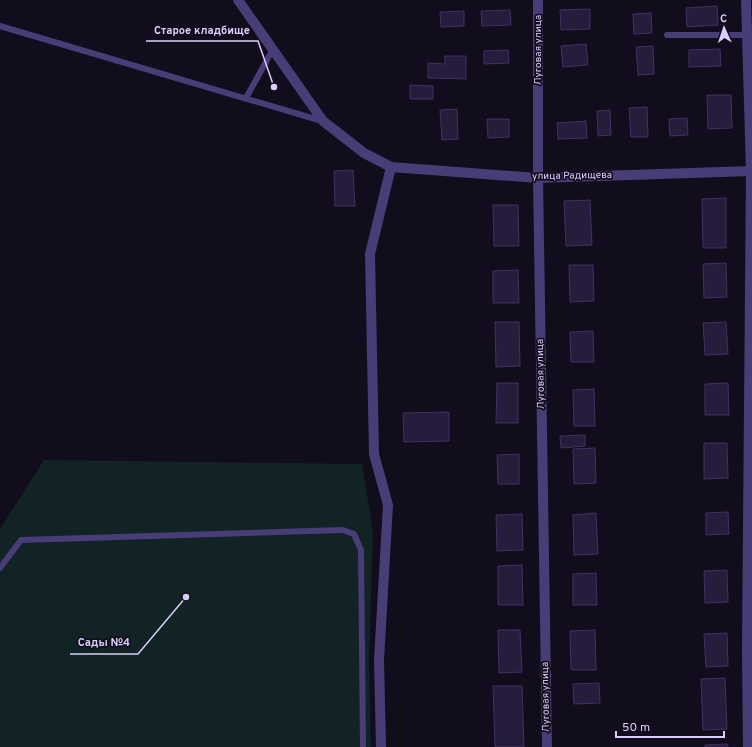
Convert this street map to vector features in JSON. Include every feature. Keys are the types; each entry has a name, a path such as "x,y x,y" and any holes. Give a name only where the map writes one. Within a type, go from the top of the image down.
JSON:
{"street":[{"path":"238,0 323,121 364,153 391,167 370,254 374,454 388,505 380,660 381,747"},
{"name":"Луговая улица","path":"538,0 538,178 547,747"},
{"path":"746,0 752,171 748,747"},
{"name":"улица Радищева","path":"391,167 538,178 752,171"}],"lane":[{"path":"0,26 323,121"},
{"path":"667,35 747,35"},
{"path":"246,98 273,49"},
{"path":"0,568 21,540 343,530 354,534 361,550 363,747"}],"shaded area":[{"path":"44,460 362,464 373,532 369,662 371,747 0,747 0,529"}],"building":[{"path":"717,6 718,25 687,27 686,8"},
{"path":"590,9 590,29 561,30 560,10"},
{"path":"510,10 511,25 482,26 481,11"},
{"path":"464,11 464,26 441,27 440,12"},
{"path":"651,13 652,33 634,34 633,14"},
{"path":"586,44 588,65 563,67 561,46"},
{"path":"653,46 654,74 638,75 636,47"},
{"path":"720,49 721,66 689,67 689,50"},
{"path":"508,50 509,63 484,64 484,51"},
{"path":"445,56 466,56 466,79 428,78 428,63 445,64"},
{"path":"410,85 433,86 433,99 410,99"},
{"path":"707,95 731,95 732,128 708,129"},
{"path":"647,107 648,137 631,137 629,108"},
{"path":"457,109 458,139 442,140 440,110"},
{"path":"610,110 611,135 598,136 597,111"},
{"path":"687,118 688,135 670,136 669,119"},
{"path":"487,119 509,119 509,137 488,138"},
{"path":"586,121 587,138 558,139 557,123"},
{"path":"353,170 355,206 335,206 334,171"},
{"path":"726,198 726,248 703,248 702,199"},
{"path":"590,200 592,245 566,246 564,201"},
{"path":"493,205 518,205 519,246 494,246"},
{"path":"726,263 727,297 704,298 703,264"},
{"path":"569,265 593,265 594,301 570,302"},
{"path":"518,270 519,303 493,303 493,271"},
{"path":"495,322 519,322 520,366 496,367"},
{"path":"726,322 728,354 705,355 703,323"},
{"path":"593,331 594,362 571,362 570,332"},
{"path":"497,383 518,383 518,423 496,423"},
{"path":"728,383 729,415 705,415 705,384"},
{"path":"594,389 595,426 574,426 573,390"},
{"path":"449,412 449,441 404,442 403,413"},
{"path":"585,435 585,446 561,448 560,436"},
{"path":"704,443 727,443 728,478 704,479"},
{"path":"595,448 596,483 574,484 573,449"},
{"path":"519,454 519,484 498,484 497,455"},
{"path":"728,512 729,534 706,535 706,513"},
{"path":"596,513 598,554 574,555 573,515"},
{"path":"522,514 523,550 497,551 496,515"},
{"path":"522,565 523,605 498,605 498,566"},
{"path":"727,570 728,602 705,603 704,571"},
{"path":"596,573 597,605 573,605 573,574"},
{"path":"498,630 520,630 522,672 499,673"},
{"path":"595,630 596,670 571,670 570,631"},
{"path":"727,633 728,666 706,667 704,634"},
{"path":"725,678 727,729 703,730 701,679"},
{"path":"599,683 600,703 574,704 573,684"},
{"path":"493,686 522,686 524,747 495,747"},
{"path":"727,744 728,747 705,747 705,745"}],"place":[{"name":"Старое кладбище","path":"274,87"},
{"name":"Сады №4","path":"186,597"}]}
